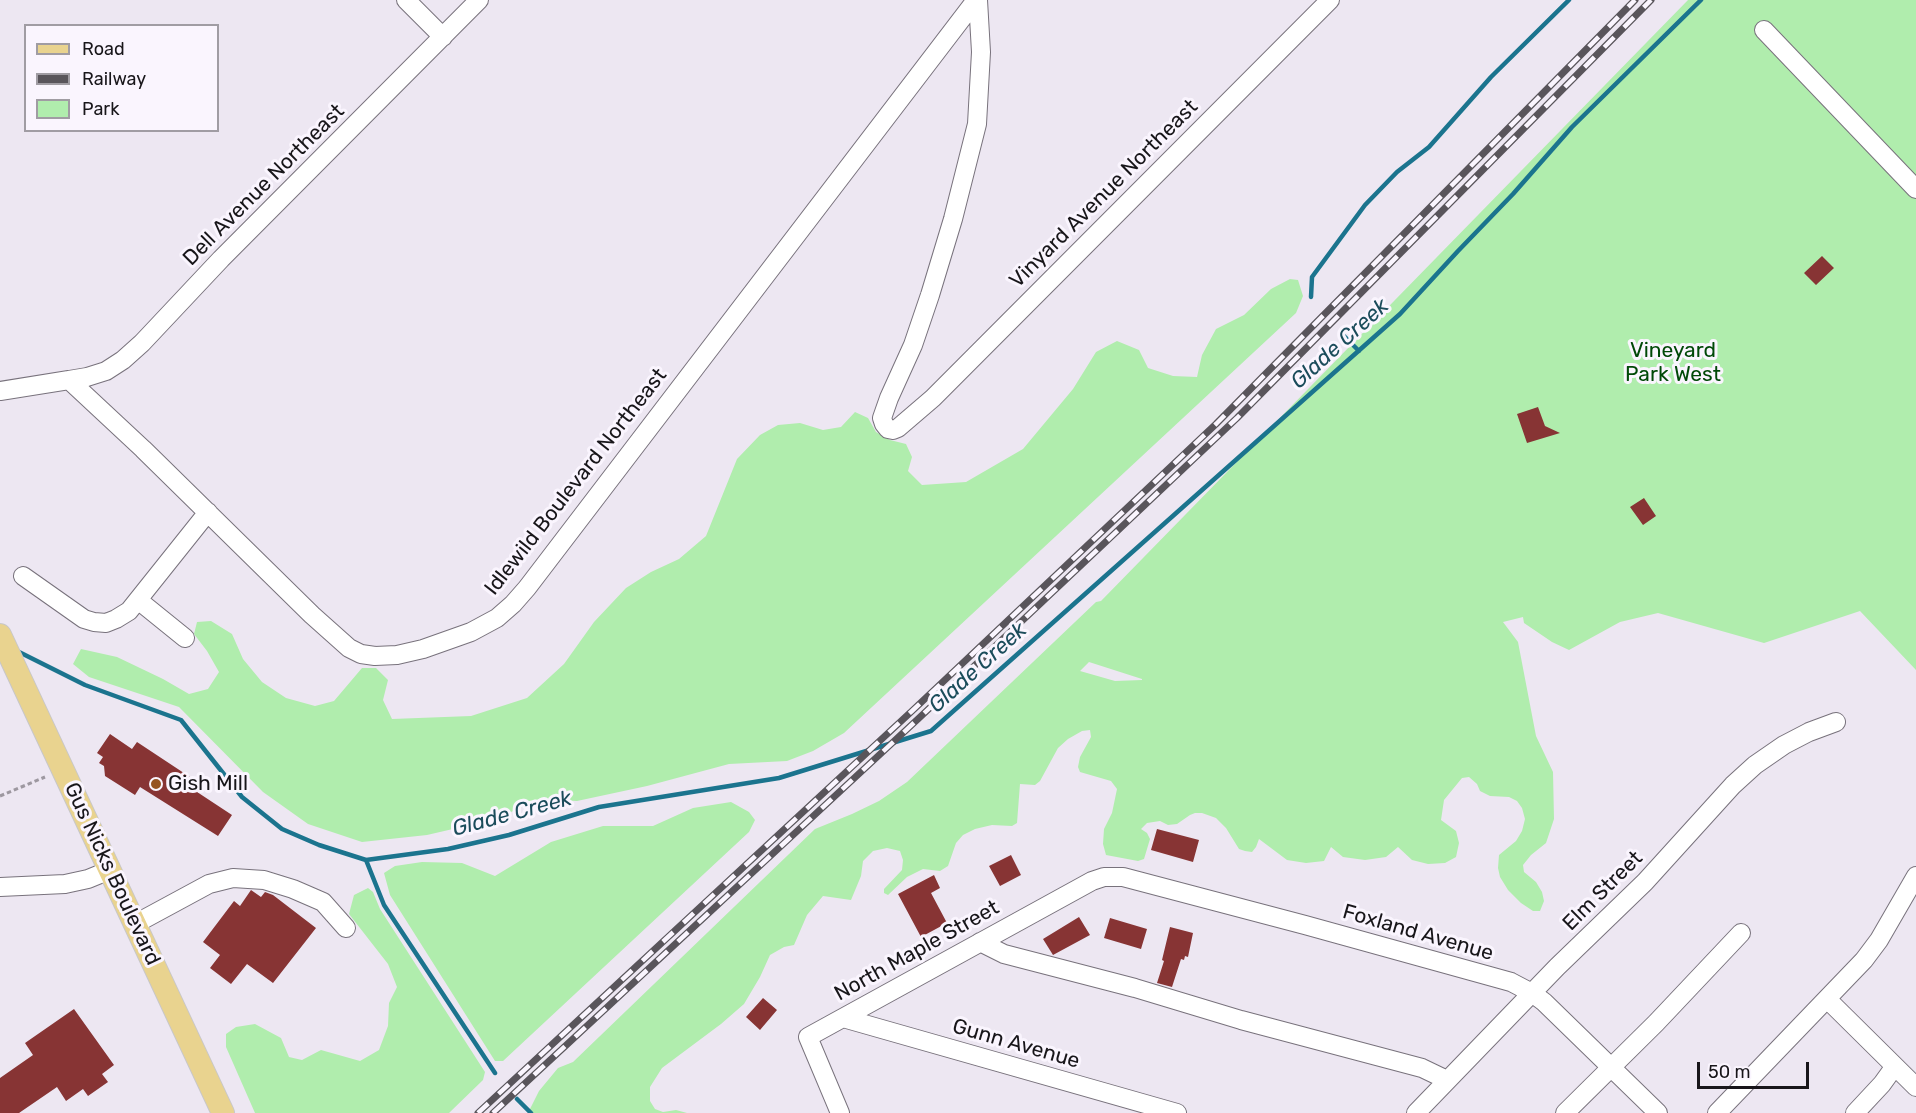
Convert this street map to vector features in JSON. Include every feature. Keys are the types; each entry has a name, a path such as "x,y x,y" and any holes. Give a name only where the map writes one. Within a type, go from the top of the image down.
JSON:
{"main road":[{"name":"Gus Nicks Boulevard","path":"0,635 223,1113"}],"street":[{"path":"406,0 443,37"},
{"name":"Dell Avenue Northeast","path":"69,380 106,371 136,348 479,0"},
{"name":"Vinyard Avenue Northeast","path":"977,0 981,52 977,124 930,295 913,345 882,418 888,429 898,428 933,398 1330,0"},
{"name":"Idlewild Boulevard Northeast","path":"69,380 349,648 361,654 397,656 423,650 471,632 497,618 513,604 556,552 977,0"},
{"path":"1764,30 1916,189"},
{"path":"0,391 69,380"},
{"path":"23,576 84,619 106,623 129,611 208,512"},
{"path":"138,600 185,638"},
{"name":"Elm Street","path":"1416,1113 1532,993 1645,882 1733,785 1755,765 1784,745 1836,722"},
{"path":"0,887 65,884 88,879 110,870"},
{"name":"Foxland Avenue","path":"1123,876 1510,982 1544,1002 1658,1113"},
{"name":"North Maple Street","path":"840,1113 808,1037 1092,880 1123,876"},
{"path":"1717,1113 1864,960 1879,940 1916,876"},
{"path":"135,924 209,884 233,878 264,880 293,889 322,902 346,928"},
{"path":"1565,1113 1664,1015 1740,933"},
{"path":"980,942 1004,954 1125,985 1241,1020 1411,1065 1447,1080"},
{"path":"1827,999 1916,1087"},
{"name":"Gunn Avenue","path":"843,1018 1177,1113"},
{"path":"1855,1113 1896,1066"}],"path":[{"path":"0,795 63,769"}],"green space":[{"name":"Vineyard Park West","path":"1688,0 1916,0 1916,670 1860,611 1764,643 1658,613 1620,622 1569,650 1552,642 1524,623 1523,617 1503,622 1518,642 1536,736 1553,772 1554,819 1546,843 1523,865 1524,872 1536,882 1542,892 1544,901 1540,911 1533,911 1508,890 1500,877 1498,868 1499,855 1516,841 1522,831 1525,819 1522,808 1517,801 1509,797 1490,796 1480,791 1477,784 1469,777 1462,778 1444,800 1441,820 1456,831 1459,843 1456,857 1445,863 1428,864 1412,860 1398,847 1386,857 1365,860 1343,857 1331,847 1324,861 1306,863 1287,860 1259,839 1252,852 1239,849 1226,828 1216,818 1202,813 1190,815 1177,824 1168,825 1160,821 1147,823 1141,829 1150,839 1144,859 1138,861 1106,855 1103,844 1104,829 1112,813 1117,789 1111,781 1080,772 1078,767 1080,757 1091,737 1090,730 1082,731 1058,748 1040,781 1035,785 1020,784 1017,823 1012,826 992,825 963,835 956,843 948,866 940,871 923,869 907,877 888,895 884,893 884,889 902,870 903,860 900,851 887,848 873,851 863,861 861,876 851,900 823,896 807,915 794,945 784,947 770,955 744,1004 662,1068 650,1087 650,1101 655,1109 663,1112 676,1110 687,1113 528,1113 539,1091 558,1068 573,1062 815,829 879,801 907,782 1096,602 1101,601","holes":["1089,662 1142,679 1115,681 1080,671"]},
{"path":"1290,279 1298,280 1303,296 1296,313 844,733 813,751 787,761 729,764 647,786 577,801 539,799 496,819 427,835 362,842 308,824 263,792 179,707 89,677 73,664 81,649 117,657 189,694 208,689 219,672 194,634 197,622 211,621 232,634 243,659 262,682 286,698 315,706 334,701 362,668 376,668 388,680 383,700 392,719 471,716 527,698 564,664 594,622 626,588 651,572 679,559 706,536 737,459 760,435 778,425 800,423 823,430 841,427 855,412 868,418 876,432 890,440 906,444 912,457 908,471 922,485 966,482 1023,449 1073,389 1096,352 1117,341 1139,350 1148,368 1173,376 1197,377 1202,355 1216,329 1244,315 1271,289"},
{"path":"731,802 749,812 755,820 749,832 503,1061 495,1061 390,895 384,873 395,866 422,862 462,863 495,876 551,842 603,826 653,826 693,808"},
{"path":"368,888 373,892 380,909 485,1072 483,1080 449,1113 255,1113 226,1047 226,1034 236,1027 255,1024 281,1038 289,1057 302,1060 321,1050 360,1061 379,1050 388,1026 389,1003 397,987 388,964 349,914 354,895"}],"building":[{"path":"1822,256 1834,268 1816,285 1804,273"},
{"path":"1538,407 1545,426 1560,433 1527,443 1517,414"},
{"path":"1644,498 1656,516 1643,525 1630,507"},
{"name":"Gish Mill","path":"110,734 132,749 137,742 196,781 191,788 232,815 218,836 140,787 135,795 105,776 104,766 99,763 103,757 97,753"},
{"path":"1157,829 1199,840 1193,862 1151,850"},
{"path":"1011,855 1021,875 1000,886 989,866"},
{"path":"934,875 940,888 931,893 947,923 921,937 898,894"},
{"path":"251,890 261,897 265,892 273,895 316,928 273,983 247,964 231,984 210,968 220,955 203,942 234,901 240,906"},
{"path":"1079,917 1090,935 1053,955 1043,939"},
{"path":"1110,918 1147,929 1141,949 1104,938"},
{"path":"1170,927 1193,933 1188,957 1181,959 1172,987 1157,983 1164,961 1162,960"},
{"path":"763,998 777,1010 760,1030 746,1017"},
{"path":"74,1009 114,1065 102,1074 108,1082 88,1096 83,1089 66,1101 57,1087 19,1113 0,1113 0,1078 33,1055 25,1043"}],"waterway":[{"path":"1311,297 1312,277 1365,205 1397,172 1429,147 1491,77 1569,0"},
{"name":"Glade Creek","path":"17,651 85,685 181,720 242,797 282,829 319,845 366,860 448,849 509,835 599,807 779,778 931,731 1400,314 1513,194 1572,127 1701,0"},
{"path":"1341,333 1359,351"},
{"path":"366,860 384,905 495,1073"},
{"path":"517,1099 531,1113"}],"railway":[{"path":"478,1113 912,711 1216,424 1635,0"},
{"path":"493,1113 918,719 1237,418 1651,0"}],"place":[{"name":"Gish Mill","path":"156,784"}]}
